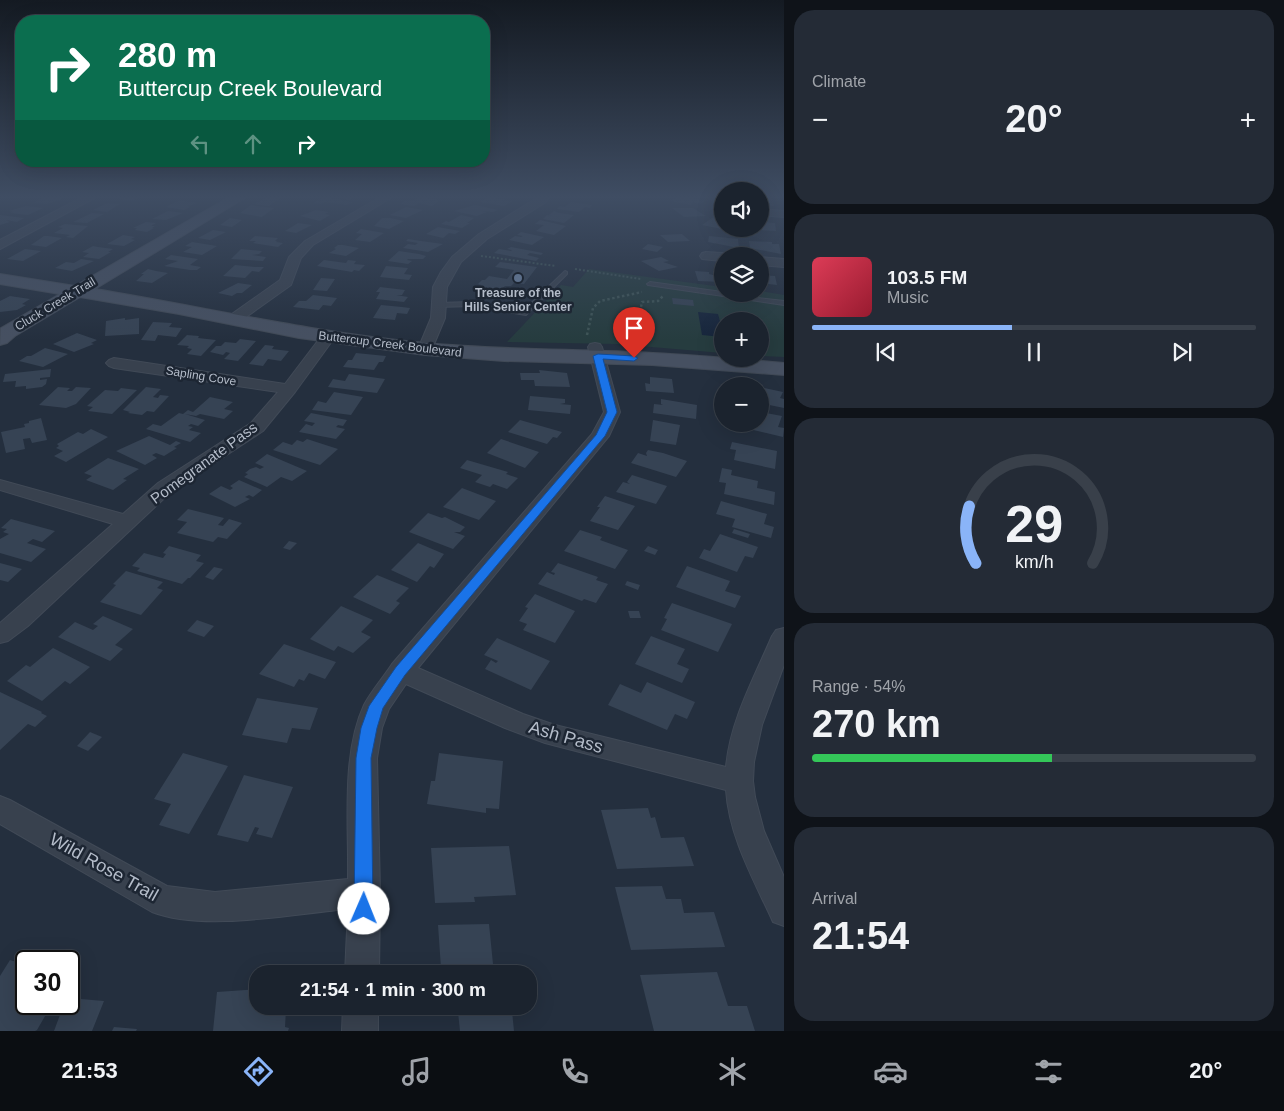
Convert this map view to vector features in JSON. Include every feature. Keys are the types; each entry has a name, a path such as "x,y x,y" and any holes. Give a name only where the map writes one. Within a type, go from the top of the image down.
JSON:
{"street":[{"name":"Cluck Creek Trail","path":"3,334 158,244"},
{"path":"240,315 286,282 293,260 309,244"},
{"path":"427,344 438,317 439,289 447,270 462,253 475,244"},
{"path":"706,256 714,256"},
{"path":"769,262 784,263"},
{"name":"Buttercup Creek Boulevard","path":"0,270 83,288 240,315 504,355 593,347 714,355"},
{"name":"Buttercup Creek Boulevard","path":"0,278 83,288"},
{"name":"Buttercup Creek Boulevard","path":"240,315 328,337 427,344"},
{"name":"Pomegranate Pass","path":"0,635 165,487 258,427 328,337"},
{"name":"Buttercup Creek Boulevard","path":"593,347 784,369"},
{"path":"362,965 364,892 363,758 376,706 400,671 600,436 612,412 593,347"},
{"path":"769,359 784,360"},
{"name":"Sapling Cove","path":"114,363 289,389"},
{"path":"2,485 128,522"},
{"path":"783,642 753,712 742,748 739,782 751,834 784,911"},
{"name":"Ash Pass","path":"400,671 514,722 739,782"},
{"name":"Wild Rose Trail","path":"0,809 163,901 215,907 364,892"},
{"path":"360,1031 361,1015"}],"lane":[{"path":"438,306 471,304 524,314 565,273"},
{"path":"648,287 784,303"}],"path":[{"path":"593,347 593,308 600,301 648,287"},
{"path":"641,307 642,302 660,300 665,293"}],"green space":[{"path":"589,269 714,286 714,302 769,302 769,292 784,295 784,357 769,356 769,312 714,312 714,352 616,344 507,342 561,285 573,287"}],"water":[{"path":"698,312 714,314 714,336 702,335"}],"building":[{"path":"32,244 51,244 46,247 31,245"},
{"path":"108,244 127,244 124,246"},
{"path":"188,244 205,244 217,246 202,255 183,252 192,247 185,246"},
{"path":"260,244 282,244 278,247"},
{"path":"408,244 443,244 428,252 403,248"},
{"path":"648,244 663,247 657,252 642,249"},
{"path":"719,244 739,244 739,247"},
{"path":"749,244 779,244 781,254 769,252 769,247 750,247"},
{"path":"338,245 359,248 346,256 329,253 336,249 334,248"},
{"path":"93,246 113,249 99,259 83,257 89,253 82,252"},
{"path":"511,247 543,253 541,255 530,253 527,255 539,258 536,261 494,253 499,249 511,251 507,249"},
{"path":"25,249 41,251 23,261 7,259"},
{"path":"241,249 262,251 259,254 252,255 266,257 263,261 231,259"},
{"path":"399,251 426,256 423,259 408,259 412,261 408,264 388,261"},
{"path":"171,255 198,259 190,265 201,267 197,270 190,270 164,266 178,261 165,259"},
{"path":"661,257 669,261 663,262 678,267 659,271 641,261"},
{"path":"81,259 94,261 72,271 55,268 66,262 74,263"},
{"path":"324,260 346,263 348,260 356,261 354,264 365,265 359,271 354,270 352,272 317,266"},
{"name":"Treasure of the Hills Senior Center","path":"500,262 537,267 524,284 514,283 511,286 505,286 499,292 478,288 481,285 478,284 489,276 507,279 514,270 495,267"},
{"path":"235,265 264,267 259,272 252,271 245,278 223,276"},
{"path":"386,266 408,268 404,274 412,275 409,280 380,277"},
{"path":"148,269 168,273 152,283 136,281"},
{"path":"695,271 709,272 709,274 713,275 714,271 714,282 698,281"},
{"path":"769,276 775,276 777,285 769,284"},
{"path":"321,278 335,279 327,291 313,290"},
{"path":"238,283 252,285 242,293 232,296 218,293"},
{"path":"380,287 405,290 402,295 396,295 408,297 404,302 376,299 380,292 376,292"},
{"path":"313,295 337,298 331,306 323,305 319,310 293,307 299,301 306,301"},
{"path":"10,296 30,299 22,304 26,305 17,310 0,312 0,301"},
{"path":"672,298 693,300 694,306 673,304"},
{"path":"381,305 410,308 407,314 397,313 395,320 373,318"},
{"path":"125,318 125,320 139,318 139,334 105,336 106,321"},
{"path":"153,322 172,323 169,327 182,328 176,337 158,335 155,341 141,340"},
{"path":"77,333 97,340 91,343 94,344 74,352 53,344"},
{"path":"187,335 216,340 201,356 187,354 192,349 187,348 189,346 177,345"},
{"path":"240,339 256,341 238,361 224,359 230,353 226,352 223,355 210,352 216,346 221,346 225,342 236,343"},
{"path":"265,345 274,346 272,349 289,351 281,361 268,359 263,366 249,364"},
{"path":"45,348 68,354 43,367 19,361 27,356 31,356"},
{"path":"356,353 386,356 383,362 379,362 374,370 343,367 348,360 352,360"},
{"path":"51,369 50,377 40,378 40,380 47,379 46,384 42,387 26,389 26,386 15,387 16,381 3,382 5,374"},
{"path":"539,370 567,373 570,387 535,386 534,380 521,380 520,373 540,373"},
{"path":"349,374 385,379 377,393 328,387 333,379 345,381"},
{"path":"650,377 672,379 674,393 646,391 645,383 650,384"},
{"path":"58,387 70,388 67,391 72,391 76,387 91,388 76,404 66,408 39,405"},
{"path":"146,387 161,389 153,397 158,398 160,395 169,396 154,412 147,411 142,415 128,413 130,412 123,410"},
{"path":"121,388 137,390 112,414 88,411 93,407 87,406 105,390 118,391"},
{"path":"769,389 783,392 780,398 784,399 784,408 769,405"},
{"path":"334,392 363,397 351,415 312,410 318,401 326,403"},
{"path":"530,396 565,399 565,403 560,404 571,405 570,414 528,410"},
{"path":"210,397 233,402 224,409 233,411 224,419 200,414 196,416 185,414 205,420 198,426 191,424 188,426 193,427 189,430 201,433 190,442 146,429 153,424 161,426 179,413 183,414 188,410 193,412"},
{"path":"661,399 697,405 696,419 653,413 654,404 663,405 661,404"},
{"path":"311,413 347,420 343,426 338,425 336,427 345,429 336,439 299,432 306,424 312,426 315,423 304,421"},
{"path":"769,414 782,416 778,427 784,428 783,437 762,432 769,432"},
{"path":"41,418 47,440 32,443 30,438 23,439 25,449 6,453 1,432 25,427 24,424 29,423 29,421"},
{"path":"520,420 562,432 557,438 553,437 547,444 508,432"},
{"path":"653,420 680,425 676,445 650,441"},
{"path":"91,429 108,437 66,462 54,456 63,451 56,448 59,446 57,444 78,432 83,434"},
{"path":"149,436 170,445 176,441 181,443 174,447 177,448 164,456 156,453 152,455 157,458 145,465 116,451"},
{"path":"307,439 338,449 320,465 273,450 283,442 292,445 297,440 303,442"},
{"path":"501,439 539,452 525,468 487,453"},
{"path":"732,442 777,451 775,469 734,460 736,450 730,449"},
{"path":"648,450 687,461 676,477 631,463 638,453 647,456"},
{"path":"267,454 307,471 292,481 281,477 267,487 244,477 248,474 245,473 250,469 264,467 255,463"},
{"path":"108,458 139,469 123,479 127,480 113,490 86,480 92,476 84,473"},
{"path":"467,460 508,472 506,474 518,478 507,489 493,484 490,487 475,482 482,475 460,468"},
{"path":"722,468 732,470 731,475 758,481 757,488 775,492 774,505 724,494 726,483 719,482"},
{"path":"632,475 667,486 656,504 616,492 623,482 630,484 627,482"},
{"path":"239,480 262,490 253,497 249,495 245,497 250,499 235,507 209,494 221,486 230,490 233,488 230,486"},
{"path":"462,488 496,501 479,520 443,507"},
{"path":"605,496 635,506 618,530 590,521"},
{"path":"721,501 767,514 764,524 774,527 771,538 732,527 735,519 716,514"},
{"path":"188,509 224,518 218,525 223,526 229,519 242,523 227,539 218,537 213,542 177,533 187,522 177,520"},
{"path":"428,513 442,518 445,517 465,527 460,532 454,532 465,536 453,549 409,532"},
{"path":"11,519 55,531 42,542 33,539 27,543 46,549 31,562 0,553 0,539 9,534 3,532 7,529 1,528"},
{"path":"734,529 750,534 748,538 732,533"},
{"path":"580,530 602,537 600,540 628,550 615,569 564,551"},
{"path":"720,534 758,547 753,558 745,556 737,572 699,558 704,549 710,551"},
{"path":"289,541 297,543 290,550 283,548"},
{"path":"418,543 444,554 434,568 430,566 417,582 391,570"},
{"path":"169,546 201,555 196,561 204,563 182,584 137,571 140,568 132,566 144,553 163,558 166,554 163,553"},
{"path":"648,546 658,550 655,555 644,551"},
{"path":"0,563 22,569 8,582 0,580"},
{"path":"558,563 598,577 596,580 608,584 596,603 584,599 582,601 538,584 547,572 554,575 555,573 551,572"},
{"path":"687,566 730,581 725,591 741,596 735,608 676,587"},
{"path":"214,567 223,569 213,580 205,577"},
{"path":"126,571 163,582 157,588 163,590 141,615 100,602 116,585 113,584"},
{"path":"377,575 409,588 396,601 400,603 390,614 353,597"},
{"path":"627,581 640,585 638,590 625,585"},
{"path":"535,594 575,611 555,643 523,630 527,624 519,621 528,608 525,607"},
{"path":"672,603 732,624 718,652 661,630 667,619 664,618"},
{"path":"341,606 373,620 361,632 371,637 353,653 338,646 334,651 310,639"},
{"path":"628,611 639,611 641,618 630,618"},
{"path":"103,616 133,629 115,645 123,649 110,661 58,637 75,622 93,630 98,626 93,624"},
{"path":"197,620 214,626 204,637 187,631"},
{"path":"651,636 685,649 677,664 689,669 682,683 635,664"},
{"path":"497,638 550,661 531,690 485,669 491,660 496,663 498,661 484,655"},
{"path":"284,644 336,662 325,679 309,673 304,681 299,679 294,687 259,674"},
{"path":"53,648 90,667 70,684 65,681 42,701 7,681 26,665 30,667"},
{"path":"647,682 695,702 687,719 675,714 667,730 608,705 620,684 641,693"},
{"path":"0,692 47,716 35,727 28,724 0,750"},
{"path":"257,698 318,708 310,730 292,728 287,743 242,735"},
{"path":"90,732 102,737 88,751 77,746"},
{"path":"183,753 228,766 189,834 159,825 171,804 154,799"},
{"path":"439,753 503,761 499,809 486,808 486,813 427,804 431,781 435,781"},
{"path":"244,775 293,787 272,838 256,834 259,828 255,827 248,842 217,835"},
{"path":"648,808 651,818 655,817 661,838 684,837 694,866 617,869 601,810"},
{"path":"509,846 516,895 474,897 475,902 435,903 431,848"},
{"path":"662,886 666,899 681,899 684,913 714,912 725,947 631,950 615,887"},
{"path":"489,924 493,965 441,965 438,925"},
{"path":"10,960 15,962 15,1015 46,1015 37,1030 0,1031 0,976"},
{"path":"717,972 728,1006 747,1006 755,1031 654,1031 640,975"},
{"path":"249,990 249,1015 286,1015 285,1027 289,1028 288,1031 213,1031 217,992"},
{"path":"80,999 104,1001 92,1031 54,1031 60,1015 80,1015"},
{"path":"458,1015 512,1015 514,1031 460,1031"},
{"path":"114,1027 137,1029 136,1031 112,1031"}],"place":[{"name":"Treasure of the Hills Senior Center","path":"518,278"}],"route":[{"path":"364,909 363,758 376,706 400,671 600,436 612,412 598,356 634,358"}]}
